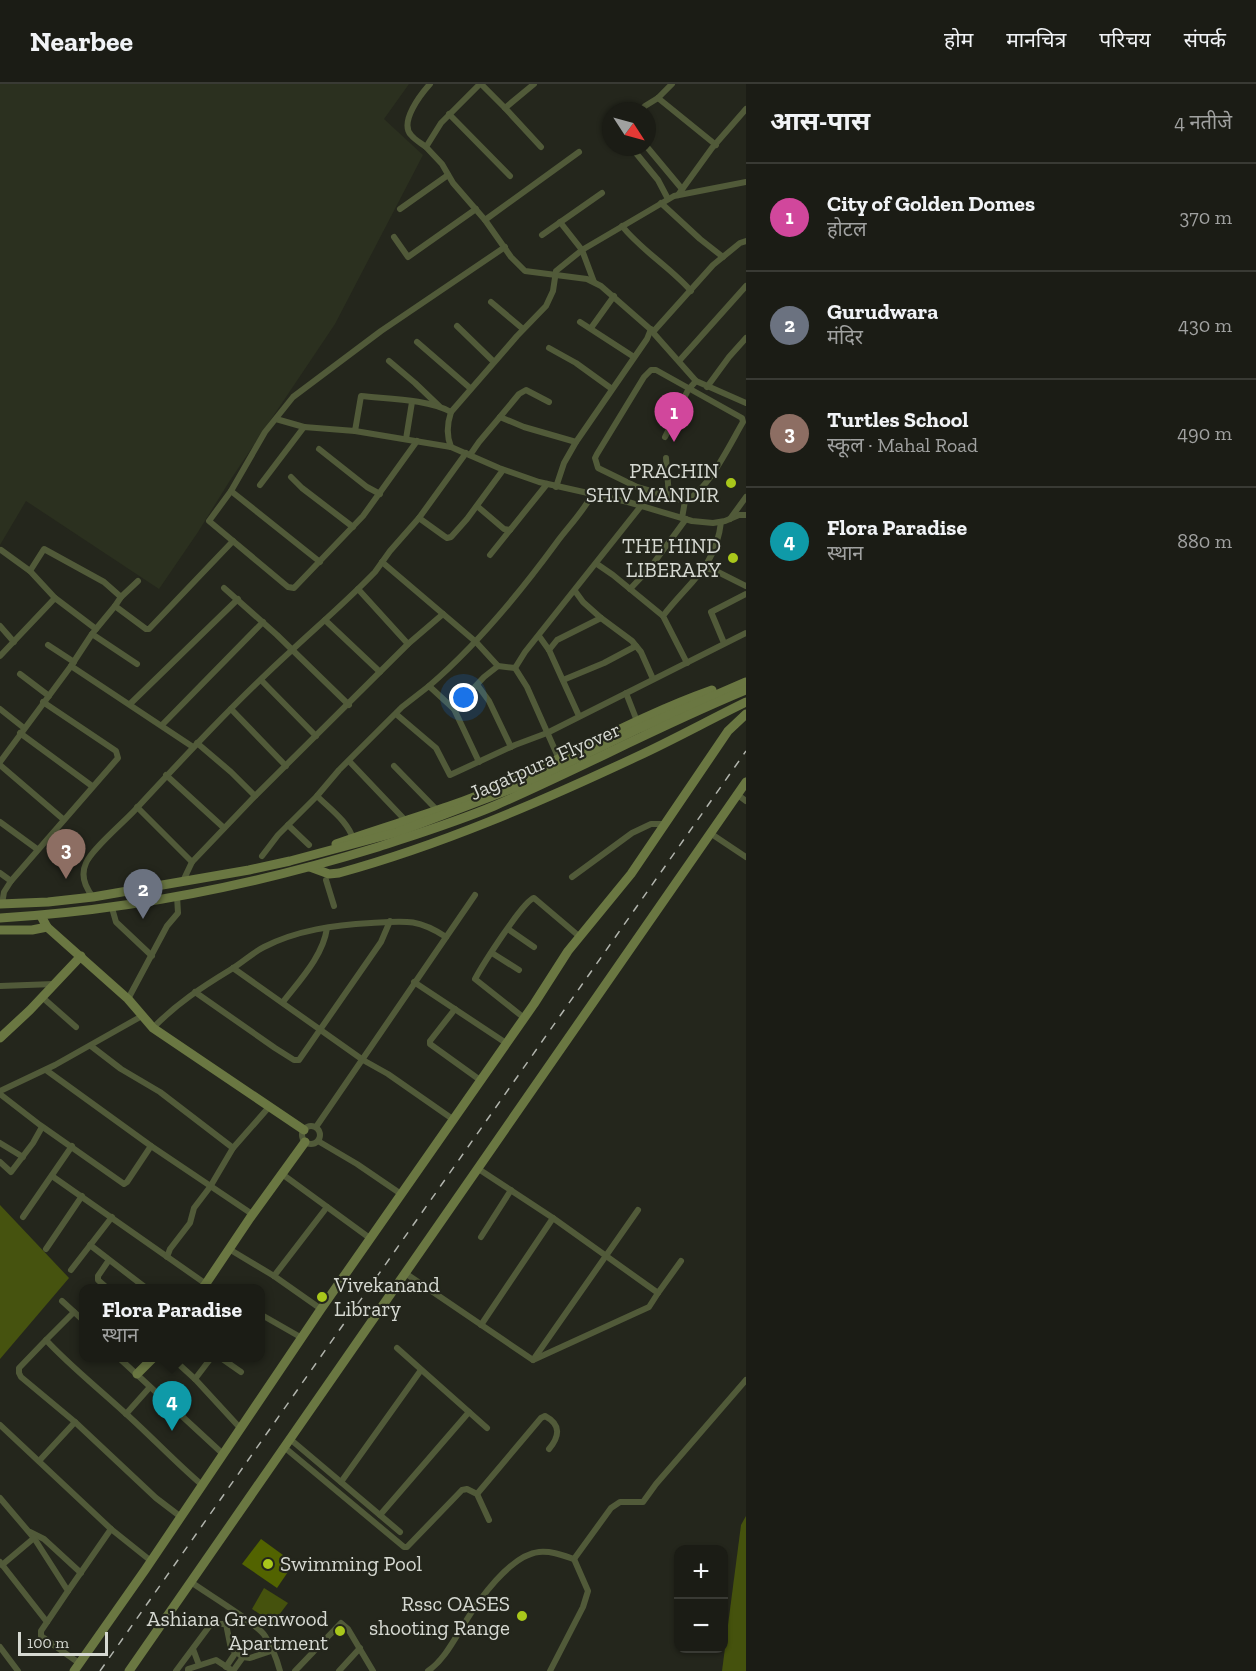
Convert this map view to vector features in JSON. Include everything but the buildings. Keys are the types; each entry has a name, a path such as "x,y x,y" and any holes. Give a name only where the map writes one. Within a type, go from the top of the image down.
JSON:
{"street":[{"path":"430,84 419,97 407,126 409,134 426,147 442,164 448,175 525,271 587,279 594,282 614,296 652,331 696,381 746,403"},
{"path":"426,147 441,123 481,84 541,147"},
{"path":"506,108 534,84"},
{"path":"652,102 672,84"},
{"path":"658,98 716,145"},
{"path":"680,192 746,109"},
{"path":"449,114 510,176"},
{"path":"485,220 579,152"},
{"path":"638,156 658,180 668,199"},
{"path":"654,156 680,192"},
{"path":"400,208 448,175"},
{"path":"451,447 448,421 451,412 546,306 553,291 556,271 582,250 680,192 746,182"},
{"path":"542,235 602,193"},
{"path":"661,203 723,257"},
{"path":"394,237 408,257 476,209"},
{"path":"560,222 582,250 594,282"},
{"path":"622,226 690,291"},
{"path":"556,487 564,463 576,442 652,331 723,257 746,241"},
{"path":"417,441 353,528 298,586 291,588 209,521 231,490 265,432 293,397 346,357 505,247"},
{"path":"679,361 746,286"},
{"path":"591,328 614,296"},
{"path":"491,302 523,329"},
{"path":"580,322 634,357"},
{"path":"457,326 494,362"},
{"path":"707,387 746,338"},
{"path":"417,342 471,388"},
{"path":"549,348 576,363 612,388"},
{"path":"389,362 439,406 451,412"},
{"path":"656,370 688,390 740,415 742,422 716,469 695,496 685,501 637,487 598,468 595,458 647,373 656,370"},
{"path":"665,437 688,390 696,381"},
{"path":"93,897 85,887 83,874 86,863 97,848 231,709 358,589 419,518 468,454 519,394 526,390 549,402"},
{"path":"355,431 361,396 439,406"},
{"path":"406,440 412,402"},
{"path":"500,417 524,427 576,442"},
{"path":"276,418 304,427 355,431 451,447 503,470 556,487 641,506 684,519 713,523 746,515"},
{"path":"260,485 304,427"},
{"path":"319,449 367,487 380,494"},
{"path":"666,458 669,496"},
{"path":"419,518 447,538 453,535 503,470"},
{"path":"291,477 353,528"},
{"path":"490,555 547,484"},
{"path":"231,490 320,562"},
{"path":"262,856 270,844 339,770 396,714 476,642 517,595 563,534 582,513 592,495"},
{"path":"730,519 746,497"},
{"path":"630,589 673,538 684,519 685,501"},
{"path":"477,506 504,529 510,530"},
{"path":"515,668 525,652 641,506"},
{"path":"663,616 704,568 716,548 721,522"},
{"path":"115,606 149,629 233,541"},
{"path":"30,572 44,549 104,582 121,597"},
{"path":"1,550 30,572 55,598 94,631 137,664"},
{"path":"382,562 476,642 498,666 515,668"},
{"path":"597,564 663,616 687,663"},
{"path":"704,568 714,570 746,586"},
{"path":"63,819 0,762 73,664 94,631 121,597 138,581"},
{"path":"224,588 293,649 349,705"},
{"path":"358,589 408,644"},
{"path":"575,591 601,618 620,630 636,646 653,679"},
{"path":"724,644 711,612 746,594"},
{"path":"0,656 55,598"},
{"path":"130,704 238,599"},
{"path":"183,881 192,862 255,796 408,644 442,614"},
{"path":"549,650 557,640 601,618"},
{"path":"325,620 380,672"},
{"path":"162,725 263,622"},
{"path":"0,626 14,642"},
{"path":"396,714 436,748 450,776 547,733 746,633"},
{"path":"539,636 549,650 579,716"},
{"path":"48,645 130,704 195,745 255,796"},
{"path":"563,680 604,663 636,646"},
{"path":"454,710 484,677 498,666"},
{"path":"515,668 527,687 559,759"},
{"path":"20,674 49,696"},
{"path":"261,680 316,736"},
{"path":"0,918 112,908 258,880 310,867 406,821 497,787 637,721 698,695 746,680"},
{"name":"Jagatpura Flyover","path":"397,837 522,785 746,680"},
{"path":"429,686 454,710 479,762"},
{"path":"478,686 489,701 511,747"},
{"name":"Jagatpura Flyover","path":"354,845 397,837 493,806 746,690"},
{"path":"626,693 637,721"},
{"path":"43,702 100,740 118,754 117,759 36,849 11,881 4,892 1,904 93,897 258,868 354,845"},
{"path":"310,867 329,874 398,855 556,793 638,756 746,702"},
{"path":"0,709 22,730 92,786"},
{"path":"231,709 286,766"},
{"path":"111,1529 41,1631 41,1636 76,1667 568,951 631,874 729,730 746,714"},
{"path":"350,761 406,821"},
{"path":"394,766 436,810"},
{"path":"166,775 224,828"},
{"path":"129,1671 710,833 742,798 746,782"},
{"path":"317,796 341,818 352,832 354,845 351,869"},
{"path":"137,807 192,862"},
{"path":"0,822 36,849"},
{"path":"572,877 632,833 651,824 666,824"},
{"path":"288,825 309,845"},
{"path":"710,833 746,857"},
{"path":"0,873 11,881"},
{"path":"326,880 334,906"},
{"path":"316,1127 475,895"},
{"path":"128,999 167,926 178,913 177,896"},
{"path":"523,1017 476,981 508,928 530,899 534,898 580,937"},
{"path":"112,908 116,922 152,956"},
{"path":"41,916 47,927 128,999 153,1028 304,1130"},
{"path":"195,992 294,1060 299,1060 319,1028 381,942 390,921"},
{"path":"153,1028 168,1011 195,992 263,947 288,936 327,928 411,921 429,925 446,937"},
{"path":"0,930 32,930 47,927"},
{"path":"284,1002 316,958 326,937 327,928"},
{"path":"508,928 534,947"},
{"path":"492,953 519,970"},
{"path":"0,1038 81,956"},
{"path":"233,968 363,1060 388,1074 454,1120"},
{"path":"414,982 506,1043"},
{"path":"0,986 55,984"},
{"path":"42,997 75,1026"},
{"path":"454,1009 430,1044 480,1080"},
{"path":"142,1016 0,1093 42,1127 124,1184 151,1146"},
{"path":"90,1046 121,1069 160,1092 233,1148"},
{"path":"46,1070 151,1146 252,1214"},
{"path":"167,1257 170,1249 190,1223 194,1208 210,1187 233,1148 269,1107"},
{"path":"304,1142 302,1137 304,1130 310,1126 316,1127 320,1132 318,1141"},
{"path":"0,1162 10,1172 23,1157 42,1127"},
{"path":"318,1141 401,1194"},
{"path":"304,1142 310,1144 318,1141"},
{"path":"205,1284 304,1142"},
{"path":"0,1143 23,1157"},
{"path":"23,1217 72,1146"},
{"path":"477,1168 553,1218 658,1293"},
{"path":"282,1174 371,1239"},
{"path":"52,1176 112,1217 201,1284"},
{"path":"481,1237 512,1190"},
{"path":"46,1249 82,1196"},
{"path":"274,1276 327,1207"},
{"path":"533,1360 638,1209"},
{"path":"71,1270 112,1217"},
{"path":"482,1325 553,1218"},
{"path":"90,1245 140,1284"},
{"path":"229,1249 274,1276 321,1309"},
{"path":"102,1284 98,1280 98,1276 109,1260"},
{"path":"533,1360 648,1307 681,1261"},
{"path":"405,1273 533,1360"},
{"path":"62,1301 79,1316"},
{"path":"74,1312 19,1368 19,1373 156,1498 180,1517"},
{"path":"265,1316 302,1338"},
{"path":"46,1340 65,1361 202,1485"},
{"path":"397,1348 487,1428"},
{"path":"124,1362 224,1454"},
{"path":"137,1374 149,1362"},
{"path":"176,1362 241,1429"},
{"path":"195,1380 208,1362"},
{"path":"227,1362 241,1372"},
{"path":"341,1482 421,1370"},
{"path":"574,1559 611,1508 620,1502 643,1502 746,1380"},
{"path":"126,1414 150,1387"},
{"path":"380,1515 469,1413"},
{"path":"477,1494 545,1416 550,1418 558,1433 558,1438 549,1449"},
{"path":"39,1461 75,1422"},
{"path":"0,1425 111,1529 151,1561"},
{"path":"290,1439 400,1532"},
{"path":"284,1447 404,1547 462,1490 467,1489 477,1494 489,1520"},
{"path":"0,1498 34,1538 68,1591"},
{"path":"28,1532 44,1539 81,1573"},
{"path":"34,1538 1,1563 47,1622"},
{"path":"433,1670 468,1617 489,1590 520,1558 537,1552 556,1552 574,1559 588,1591 583,1607 550,1671"},
{"path":"191,1582 265,1635 271,1651 275,1654 280,1671"},
{"path":"176,1671 211,1624 248,1622"},
{"path":"295,1671 341,1623 348,1629 373,1671"},
{"path":"226,1624 231,1649 243,1657 250,1658 271,1651"},
{"path":"0,1648 18,1671"},
{"path":"339,1671 360,1648"},
{"path":"193,1649 199,1665"},
{"path":"226,1667 236,1652"},
{"path":"185,1660 188,1670 216,1660 233,1671 243,1657"}],"shaded area":[{"path":"0,84 409,84 384,119 423,155 335,324 159,589 26,501 0,545"},
{"path":"0,1205 69,1278 0,1359"},
{"path":"746,1516 746,1671 722,1671 724,1653 728,1653 728,1625 741,1525"},
{"name":"Swimming Pool","path":"261,1539 294,1563 277,1588 242,1564"},
{"path":"264,1588 288,1603 273,1623 252,1609"}],"railway":[{"path":"100,1671 746,751"}],"place":[{"name":"City of Golden Domes","path":"674,442"},
{"name":"PRACHIN SHIV MANDIR","path":"731,483"},
{"name":"THE HIND LIBERARY","path":"733,558"},
{"name":"Turtles School","path":"66,879"},
{"name":"Gurudwara","path":"143,919"},
{"name":"Vivekanand Library","path":"322,1297"},
{"name":"Flora Paradise","path":"172,1431"},
{"name":"Swimming Pool","path":"268,1564"},
{"name":"Rssc OASES shooting Range","path":"522,1616"},
{"name":"Ashiana Greenwood Apartment","path":"340,1631"}]}
